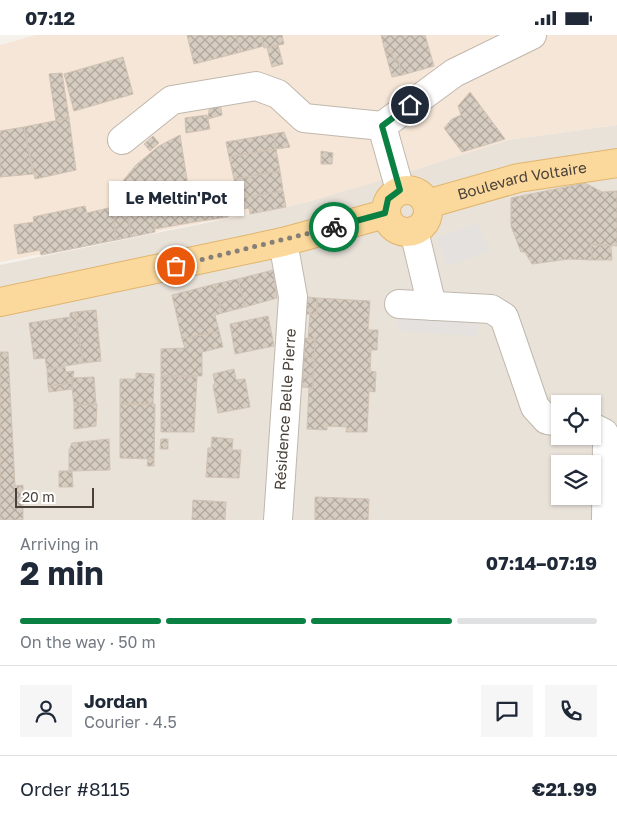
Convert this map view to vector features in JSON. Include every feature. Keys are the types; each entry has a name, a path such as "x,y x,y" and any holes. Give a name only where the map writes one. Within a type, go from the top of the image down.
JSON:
{"main road":[{"name":"Boulevard Voltaire","path":"427,204 518,178 617,163"},
{"path":"400,190 413,190 424,198 427,204 426,220 414,231 408,232 395,229 387,220 385,213 388,199 400,190"},
{"path":"0,302 283,241 385,213"}],"street":[{"path":"122,139 172,100 256,86 278,94 304,118 382,126 454,73 532,35"},
{"path":"382,126 400,190"},
{"path":"414,231 432,306"},
{"name":"Résidence Belle Pierre","path":"278,520 293,297 283,241"},
{"path":"399,304 491,309 504,317 534,407 547,420 551,421"},
{"path":"601,432 604,433 607,443 606,520"}],"shaded area":[{"path":"36,35 617,35 617,125 508,140 397,176 304,203 0,262 0,45"},
{"path":"617,125 617,520 0,520 0,265 304,203 508,140"},
{"path":"477,223 489,251 448,266 437,238"},
{"path":"399,304 479,308 477,336 398,331"}],"building":[{"path":"187,35 236,35 241,52 194,64"},
{"path":"236,35 261,35 264,46 241,52"},
{"path":"261,35 282,35 284,44 264,48"},
{"path":"381,35 425,35 434,66 402,75 398,59 394,60 391,50 385,51"},
{"path":"278,45 283,64 272,67 267,48"},
{"path":"391,50 394,60 398,59 402,75 392,77 385,51"},
{"path":"123,57 133,94 74,111 64,74"},
{"path":"62,73 69,118 56,121 49,74"},
{"path":"470,92 505,139 462,152 444,128 452,119 461,115 458,106"},
{"path":"220,102 222,115 208,119 209,110"},
{"path":"207,115 210,129 186,133 185,118"},
{"path":"69,118 76,170 35,179 24,127"},
{"path":"24,127 33,174 0,177 0,131"},
{"path":"284,132 290,147 276,149 273,134"},
{"path":"273,134 276,149 229,157 226,142"},
{"path":"180,135 189,192 151,204 127,208 122,182 136,165 159,146"},
{"path":"153,136 159,143 150,151 144,144"},
{"path":"276,149 280,171 234,179 229,157"},
{"path":"321,151 333,153 332,164 321,164"},
{"path":"280,171 283,191 237,199 234,179"},
{"path":"585,183 602,192 617,191 617,246 591,244 592,260 569,259 532,264 525,252 521,252 511,226 511,198"},
{"path":"224,191 228,217 194,222 190,197"},
{"path":"283,191 286,207 250,214 249,208 239,209 237,199"},
{"path":"189,192 194,222 155,229 151,204"},
{"path":"151,204 155,232 131,237 127,208"},
{"path":"85,206 87,213 113,207 116,240 41,255 40,250 18,254 14,225 34,222 33,217"},
{"path":"127,208 131,237 116,240 113,210"},
{"path":"591,244 611,246 612,260 592,260"},
{"path":"273,270 277,298 245,307 238,279"},
{"path":"238,279 245,307 222,313 215,284"},
{"path":"215,284 222,313 215,315 219,331 182,339 172,295"},
{"path":"307,297 317,298 317,314 306,314"},
{"path":"317,298 370,301 368,330 378,330 377,350 371,350 370,371 376,372 375,392 369,391 367,432 346,432 347,427 327,426 327,430 307,429 309,388 313,388 315,339 308,339 310,314 317,314"},
{"path":"96,310 101,361 83,363 75,312"},
{"path":"75,312 83,363 47,369 45,358 34,359 29,323 70,317 70,313"},
{"path":"268,316 274,346 235,354 230,324"},
{"path":"219,331 223,347 202,352 202,376 161,376 161,349 185,348 182,339"},
{"path":"305,338 315,339 314,358 304,357"},
{"path":"0,352 8,352 15,486 23,485 23,520 0,520"},
{"path":"304,357 314,358 313,376 303,376"},
{"path":"65,367 66,372 74,371 72,383 48,386 47,369"},
{"path":"234,369 236,380 245,379 250,407 218,413 213,374"},
{"path":"136,373 154,374 153,404 120,404 120,379 136,379"},
{"path":"161,376 197,376 194,432 171,432 171,421 161,421"},
{"path":"303,376 313,376 313,388 302,387"},
{"path":"94,377 96,404 74,405 71,378"},
{"path":"72,383 73,389 49,392 48,386"},
{"path":"97,404 96,426 74,429 74,405"},
{"path":"120,404 155,404 154,459 120,458"},
{"path":"161,421 171,421 171,432 161,432"},
{"path":"212,437 233,439 232,450 241,450 239,478 206,477 208,448 211,448"},
{"path":"109,439 110,470 69,471 69,450 72,443"},
{"path":"161,439 168,439 168,449 160,449"},
{"path":"148,459 154,459 154,466 147,466"},
{"path":"59,471 72,471 73,487 59,487"},
{"path":"315,497 369,499 368,520 315,520"},
{"path":"193,500 226,502 225,520 192,520"}],"way so far":[{"path":"176,266 334,227"}],"place":[{"name":"Le Meltin'Pot","path":"176,266"}],"route":[{"path":"334,227 385,213 388,199 400,190 382,126 410,105"}]}
